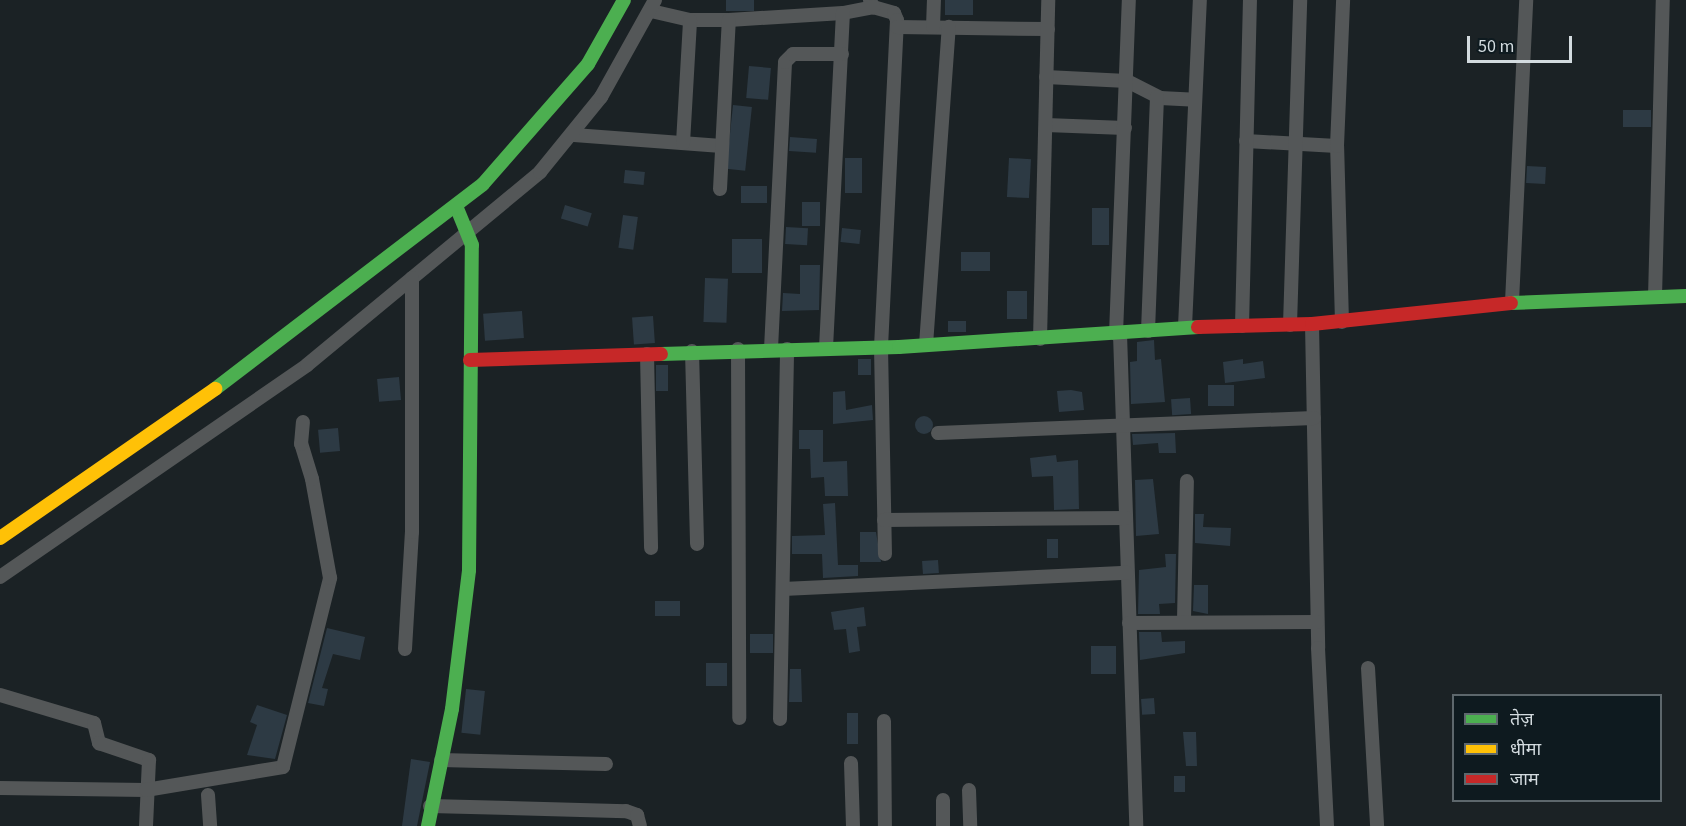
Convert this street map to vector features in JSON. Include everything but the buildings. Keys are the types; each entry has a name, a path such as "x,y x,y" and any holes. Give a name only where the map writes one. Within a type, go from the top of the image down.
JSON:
{"street":[{"path":"0,538 255,361 483,184 581,73 624,0"},
{"path":"933,27 934,0"},
{"path":"1040,339 1048,0"},
{"path":"1129,0 1118,334 1136,826"},
{"path":"1185,327 1200,0"},
{"path":"1242,326 1250,0"},
{"path":"1290,325 1300,0"},
{"path":"1342,322 1336,146 1343,0"},
{"path":"1512,302 1526,0"},
{"path":"1655,297 1663,0"},
{"path":"0,577 307,365 412,278 470,234 540,172 574,135 653,5 690,20 843,13 871,3 894,13 897,27 881,347 885,554"},
{"path":"826,348 843,13"},
{"path":"683,143 690,20"},
{"path":"720,189 729,20"},
{"path":"897,27 1048,29"},
{"path":"926,345 949,27"},
{"path":"771,349 785,62 793,54 842,54"},
{"path":"1046,77 1127,81 1157,97 1195,100"},
{"path":"1148,331 1157,97"},
{"path":"1046,125 1125,128"},
{"path":"574,135 722,146"},
{"path":"1246,141 1336,146"},
{"path":"428,826 430,806 441,760 469,570 470,234 456,206"},
{"path":"405,649 412,532 412,278"},
{"path":"470,360 738,349 881,347 1040,339 1185,327 1342,322 1512,302 1686,296"},
{"path":"1312,324 1317,622 1327,826"},
{"path":"738,349 739,718"},
{"path":"780,719 787,349"},
{"path":"692,351 697,544"},
{"path":"647,354 651,548"},
{"path":"938,433 1314,418"},
{"path":"0,788 146,790 283,767 330,578 312,479 301,444 303,422"},
{"path":"1184,620 1187,481"},
{"path":"884,520 1126,518"},
{"path":"783,589 1127,573"},
{"path":"1129,623 1184,620 1317,622"},
{"path":"1368,668 1377,826"},
{"path":"0,695 94,723 99,743 149,760 146,826"},
{"path":"884,721 885,826"},
{"path":"441,760 606,764"},
{"path":"851,763 853,826"},
{"path":"969,790 970,826"},
{"path":"208,795 210,826"},
{"path":"943,800 943,826"},
{"path":"430,806 626,811 637,815 640,826"}],"traffic: fast":[{"path":"215,389 483,184 588,64 624,0"},
{"path":"428,826 452,709 469,570 472,245 456,206"},
{"path":"1511,303 1686,296"},
{"path":"661,354 899,347 1198,327"}],"traffic: slow":[{"path":"0,538 215,389"}],"traffic: jam":[{"path":"1198,327 1312,324 1511,303"},
{"path":"470,360 661,354"}]}
